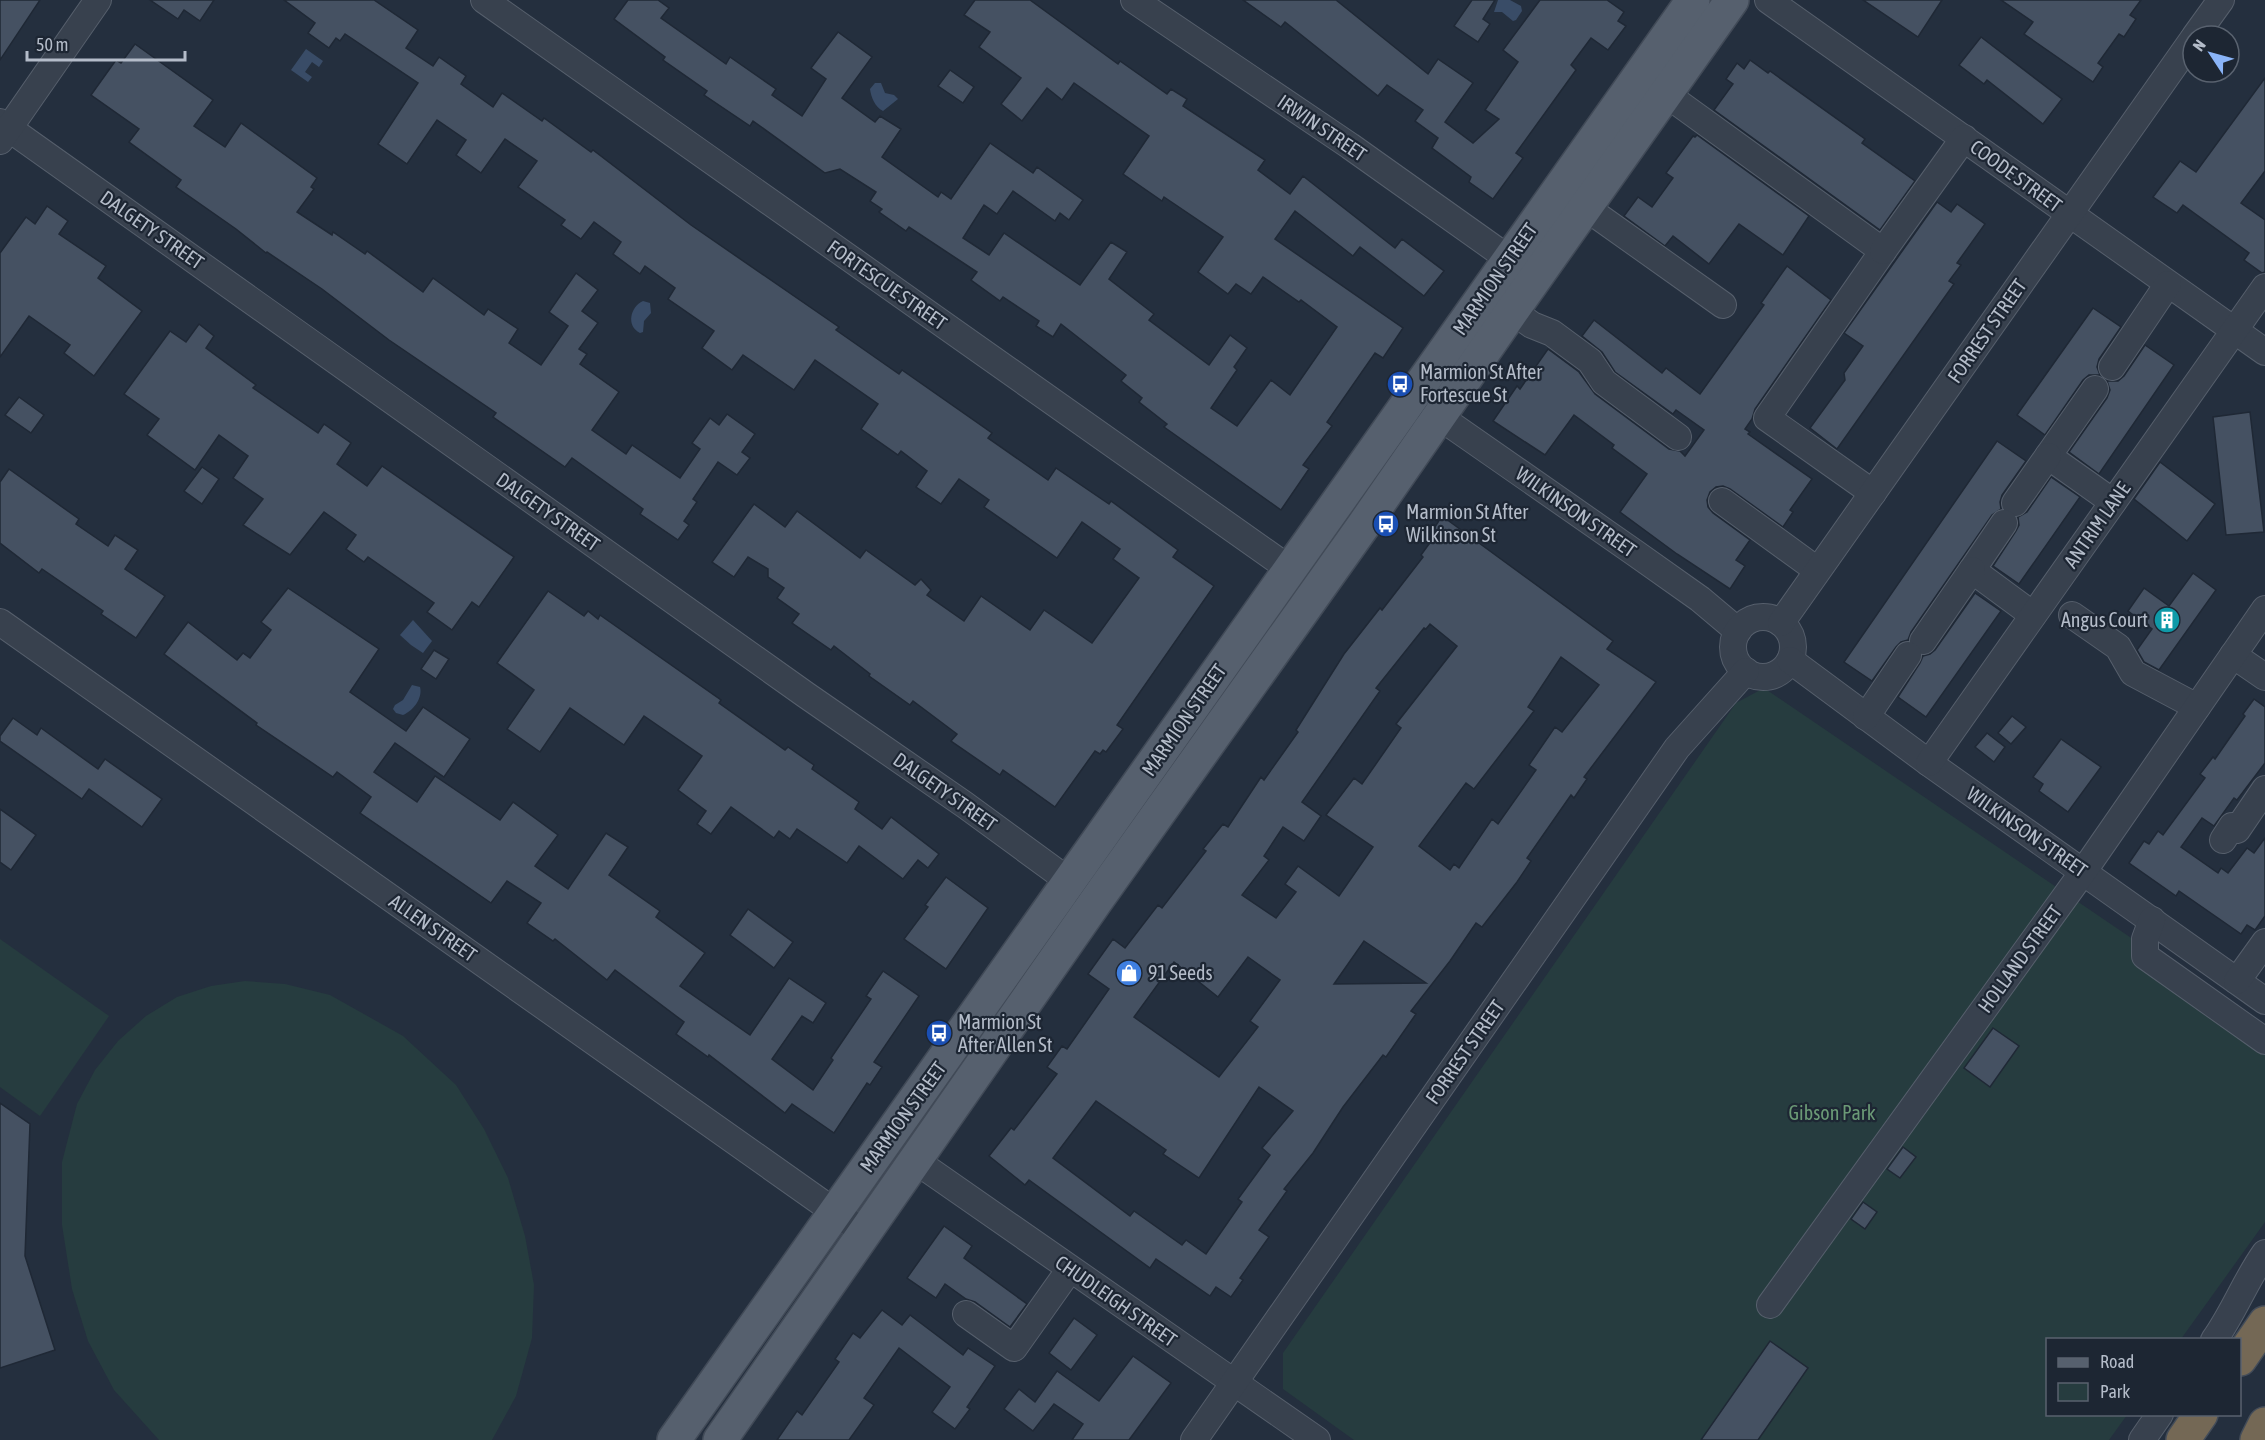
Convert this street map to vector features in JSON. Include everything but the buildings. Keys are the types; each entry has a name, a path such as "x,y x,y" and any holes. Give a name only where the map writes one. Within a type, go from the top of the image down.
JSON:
{"highway":[{"path":"2241,1358 2265,1323"},
{"path":"2183,1440 2200,1416"},
{"path":"2257,1440 2265,1424"}],"main road":[{"name":"MARMION STREET","path":"674,1440 1693,0"},
{"name":"MARMION STREET","path":"720,1440 866,1234 1096,901 1363,526 1732,0"}],"street":[{"path":"3,130 98,0"},
{"name":"FORTESCUE STREET","path":"484,0 1291,570"},
{"name":"IRWIN STREET","path":"1134,0 1350,146 1509,260"},
{"name":"COODE STREET","path":"1768,0 1964,138 2068,215 2265,352"},
{"name":"FORREST STREET","path":"2204,24 2221,0"},
{"name":"FORREST STREET","path":"1781,623 2181,56"},
{"path":"1666,94 1883,251"},
{"name":"DALGETY STREET","path":"3,130 806,696 865,734 1096,901"},
{"path":"1873,493 1767,418 1964,138"},
{"path":"1585,207 1723,305"},
{"path":"2112,367 2168,284"},
{"name":"ANTRIM LANE","path":"1929,763 2265,287"},
{"path":"1512,311 1532,325 1552,333 1571,347 1590,362 1604,382 1678,437"},
{"path":"1866,717 1972,570 2096,389"},
{"name":"WILKINSON STREET","path":"1411,399 1439,416 1690,592 1738,631"},
{"path":"2048,456 2113,502"},
{"path":"1722,501 1817,570"},
{"path":"1972,570 2033,615"},
{"name":"HOLLAND STREET","path":"1770,1305 2083,872 2265,609"},
{"path":"2072,615 2118,647 2133,673 2197,707"},
{"path":"1762,617 1781,623 1792,639 1793,648 1790,660 1780,671 1771,675 1763,677 1746,671 1739,665 1733,648 1738,631 1752,619 1762,617"},
{"name":"ALLEN STREET","path":"0,622 866,1234"},
{"path":"2233,655 2265,677"},
{"name":"WILKINSON STREET","path":"1790,660 1929,763 2265,1001"},
{"name":"FORREST STREET","path":"1194,1440 1677,748 1746,671"},
{"path":"2223,840 2232,826 2237,830 2265,789"},
{"path":"2152,920 2145,939 2145,956 2265,1041"},
{"path":"2237,981 2265,942"},
{"name":"CHUDLEIGH STREET","path":"916,1161 1317,1440"},
{"path":"2215,1338 2229,1318 2250,1274 2265,1253"},
{"path":"966,1314 1014,1348 1070,1269"},
{"path":"2142,1440 2159,1416"}],"green space":[{"name":"Gibson Park","path":"1764,688 2265,1029 2265,1222 2182,1338 2046,1338 2046,1416 2126,1416 2109,1440 1354,1440 1283,1389 1283,1353 1736,703"},
{"path":"0,939 109,1016 40,1116 0,1087"},
{"path":"245,981 285,984 330,995 403,1036 456,1085 484,1129 508,1178 525,1236 534,1285 532,1338 516,1396 492,1440 159,1440 114,1390 88,1341 72,1289 62,1225 62,1162 77,1104 95,1070 118,1041 146,1016 177,997 211,986"}],"water":[{"path":"1498,0 1510,0 1521,6 1522,11 1516,20 1513,21 1502,12 1494,12"},
{"path":"306,49 323,61 319,67 312,62 305,72 312,77 308,82 291,70"},
{"path":"875,83 881,83 885,93 894,95 898,99 883,111 871,95 870,89"},
{"path":"643,301 650,303 651,313 644,321 643,332 640,333 633,326 631,317 635,308"},
{"path":"413,620 432,641 423,653 400,635"},
{"path":"412,685 420,687 421,691 416,704 403,715 396,713 393,709 395,705 403,700"}],"place":[{"name":"Marmion St After Fortescue St","path":"1400,384"},
{"name":"Marmion St After Wilkinson St","path":"1386,524"},
{"name":"Angus Court","path":"2167,620"},
{"name":"91 Seeds","path":"1129,973"},
{"name":"Marmion St After Allen St","path":"939,1033"}]}
